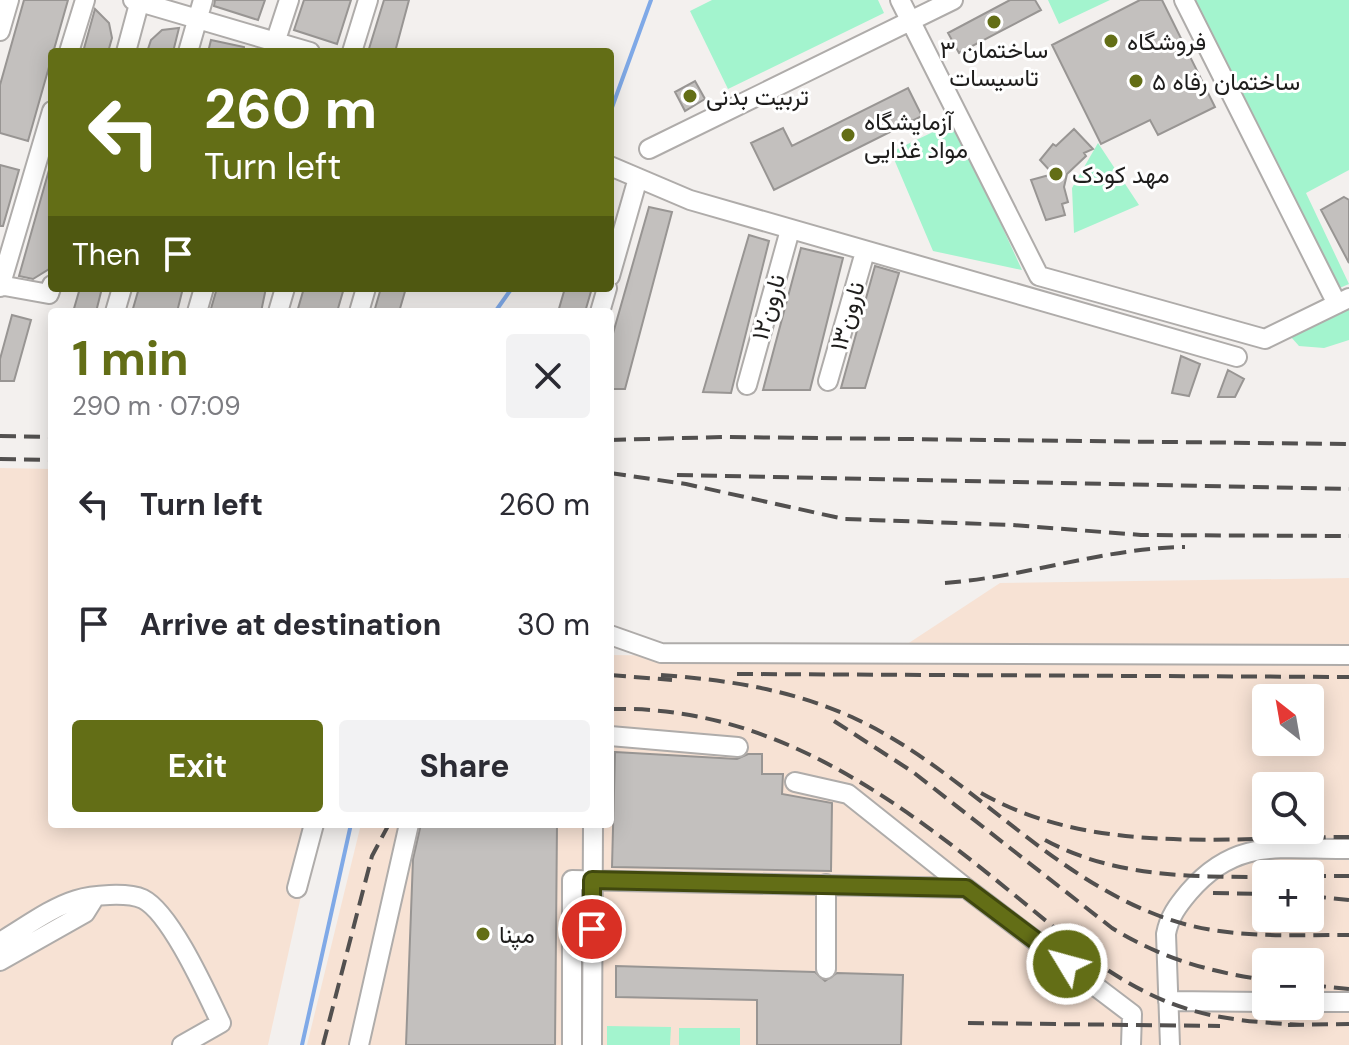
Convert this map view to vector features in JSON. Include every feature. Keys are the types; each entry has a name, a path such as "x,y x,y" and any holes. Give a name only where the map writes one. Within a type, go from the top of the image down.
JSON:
{"street":[{"path":"0,31 9,0"},
{"path":"70,48 85,0"},
{"path":"127,48 137,1 200,9 274,47 289,0"},
{"path":"353,48 368,0"},
{"path":"900,0 1039,276 1265,339 1343,301 1184,0"},
{"path":"649,149 953,0"},
{"path":"189,48 200,9"},
{"path":"48,124 0,286 48,290"},
{"path":"614,168 690,200 1237,357"},
{"path":"614,262 638,178"},
{"name":"نارون۱۲","path":"747,385 790,230"},
{"name":"نارون۱۳","path":"828,381 865,252"},
{"path":"614,636 661,653 1349,655"},
{"path":"614,736 738,747"},
{"path":"795,782 848,794 1132,1014 1131,1045"},
{"path":"297,888 313,828"},
{"path":"359,1045 408,828"},
{"path":"592,1045 593,828"},
{"path":"1170,1045 1169,919 1202,877 1230,856 1249,850 1349,849"},
{"path":"572,1045 572,880 966,888"},
{"path":"826,884 826,969"},
{"path":"0,961 85,913 95,897"},
{"path":"0,942 74,900 95,897 142,899 156,910 183,948 221,1023 182,1045"},
{"path":"1168,1001 1252,1002"},
{"path":"1324,1002 1349,1002"}],"shaded area":[{"path":"0,468 48,469 48,828 316,828 268,1045 0,1045"},
{"path":"1349,578 1349,1045 307,1045 360,828 614,828 614,655 886,658 1000,583"}],"green space":[{"path":"712,0 878,0 884,13 728,89 690,11"},
{"path":"1048,0 1110,0 1059,24"},
{"path":"1193,0 1349,0 1349,170 1306,193 1349,284 1335,290"},
{"path":"954,122 1022,270 933,251 891,152"},
{"path":"1098,143 1139,205 1074,233 1072,188"},
{"path":"1349,306 1349,340 1324,348 1299,346 1291,337"},
{"path":"607,1026 671,1027 670,1045 607,1045"},
{"path":"679,1028 740,1028 740,1045 679,1045"}],"building":[{"path":"24,0 68,0 54,48 48,48 48,70 28,141 0,133 0,85"},
{"path":"215,0 265,0 258,20 214,6"},
{"path":"304,0 351,0 337,44 294,30"},
{"path":"384,0 409,0 396,48 369,48"},
{"name":"۳ ساختمان تاسیسات","path":"1010,0 1035,0 1041,10 959,53 948,33"},
{"name":"۵ ساختمان رفاه","path":"1140,0 1162,0 1215,107 1158,135 1150,120 1101,144 1052,45"},
{"path":"95,9 109,23 112,38 109,48 84,48"},
{"path":"179,28 174,48 148,48 151,40 162,30"},
{"path":"211,40 244,47 244,48 209,48"},
{"name":"تربیت بدنی","path":"695,81 705,99 685,111 675,92"},
{"name":"آزمایشگاه مواد غذایی","path":"908,88 922,116 774,190 751,143 783,128 792,146"},
{"name":"مهد کودک","path":"1074,129 1093,149 1084,153 1086,156 1067,174 1064,187 1068,202 1062,204 1065,215 1046,220 1031,180 1053,174 1040,160 1053,144 1056,146"},
{"path":"0,165 19,170 3,226 0,226"},
{"path":"48,174 48,270 33,279 19,276"},
{"path":"1344,197 1349,200 1349,263 1321,210"},
{"path":"649,207 672,212 625,389 614,389 614,330"},
{"path":"749,235 769,241 731,393 703,392"},
{"path":"801,248 843,258 810,390 763,390"},
{"path":"875,266 899,273 865,388 841,388"},
{"path":"79,292 101,292 97,308 74,308"},
{"path":"138,292 182,292 178,308 133,308"},
{"path":"216,292 265,292 262,308 211,308"},
{"path":"303,292 343,292 338,308 298,308"},
{"path":"380,292 405,292 400,308 375,308"},
{"path":"564,292 591,292 586,308 559,308"},
{"path":"12,315 31,320 14,381 0,381 0,359"},
{"path":"1181,356 1200,364 1189,396 1172,393"},
{"path":"1228,370 1244,379 1235,397 1218,397"},
{"path":"615,752 737,759 748,754 762,754 762,774 783,774 782,794 832,803 831,871 612,867"},
{"name":"مپنا","path":"420,828 557,828 555,1045 406,1045 413,859"},
{"path":"616,966 815,972 825,981 837,973 903,975 901,1045 757,1045 757,1000 616,997"}],"waterway":[{"path":"614,102 651,0"},
{"path":"498,308 509,292"},
{"path":"302,1045 350,828"}],"railway":[{"path":"0,436 48,437"},
{"path":"614,440 725,437 1349,444"},
{"path":"0,459 48,460"},
{"path":"614,474 686,484 844,519 1013,525 1141,535 1349,536"},
{"path":"677,475 1349,489"},
{"path":"945,583 1124,552 1185,547"},
{"path":"737,674 1349,677"},
{"path":"614,675 672,680"},
{"path":"661,675 761,688 809,701 856,719 934,766 1084,878 1125,901 1168,919 1235,933 1349,935"},
{"path":"614,709 683,714 752,731 816,758 877,793 936,833 1103,967 1128,983 1197,1012 1300,1025"},
{"path":"834,721 913,772 1112,928 1149,948 1186,962 1252,978"},
{"path":"981,793 1024,813 1114,835 1208,840 1349,837"},
{"path":"323,1045 372,856 387,828"},
{"path":"1045,840 1071,852 1125,868 1181,875 1252,877"},
{"path":"1324,876 1349,876"},
{"path":"1213,893 1252,894"},
{"path":"1324,897 1349,900"},
{"path":"1324,986 1349,989"},
{"path":"968,1023 1220,1026"},
{"path":"1288,1025 1349,1024"}],"place":[{"name":"۳ ساختمان تاسیسات","path":"994,22"},
{"name":"فروشگاه","path":"1111,41"},
{"name":"۵ ساختمان رفاه","path":"1136,81"},
{"name":"تربیت بدنی","path":"690,96"},
{"name":"آزمایشگاه مواد غذایی","path":"848,135"},
{"name":"مهد کودک","path":"1056,174"},
{"name":"مپنا","path":"483,934"}],"route":[{"path":"592,929 592,880 966,888 1067,964"}]}
